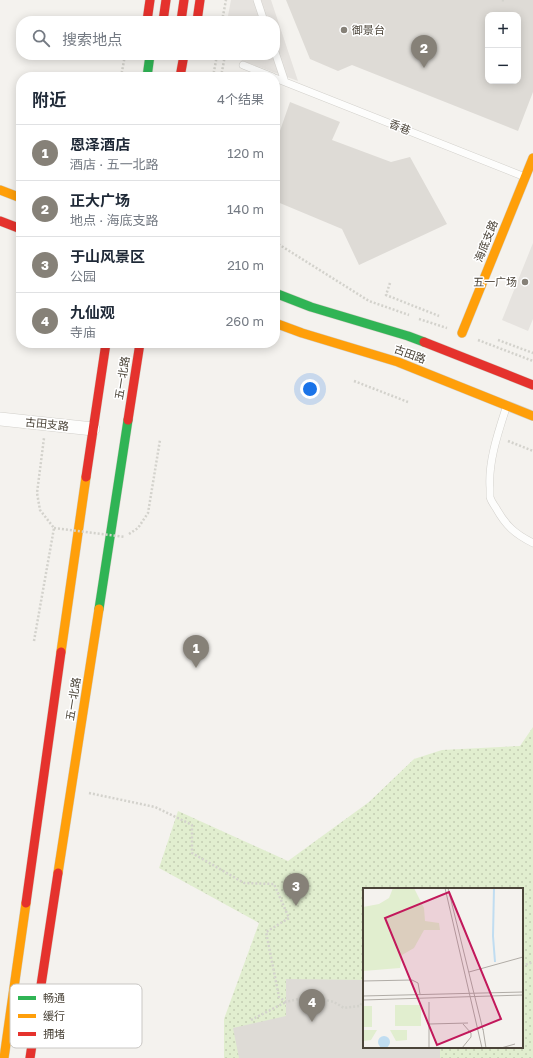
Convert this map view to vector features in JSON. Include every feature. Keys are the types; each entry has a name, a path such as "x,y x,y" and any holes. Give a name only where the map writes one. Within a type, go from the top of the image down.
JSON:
{"main road":[{"path":"148,16 150,0"},
{"path":"164,16 166,0"},
{"path":"182,16 184,0"},
{"path":"198,16 200,0"},
{"path":"148,72 149,60"},
{"path":"181,72 183,60"},
{"name":"海底支路","path":"462,333 533,158"},
{"path":"0,190 16,196"},
{"path":"0,221 16,227"},
{"name":"古田路","path":"280,295 311,307 408,336 533,385"},
{"name":"古田路","path":"280,325 398,362 533,416"},
{"name":"五一北路","path":"14,984 105,348"},
{"name":"五一北路","path":"41,984 139,348"},
{"name":"五一北路","path":"4,1058 10,1016"},
{"name":"五一北路","path":"30,1058 32,1048"}],"street":[{"name":"古田支路","path":"0,419 93,429"}],"lane":[{"path":"257,0 262,16"},
{"path":"278,60 285,82"},
{"name":"香巷","path":"242,65 261,72"},
{"name":"香巷","path":"280,80 525,177"},
{"path":"507,406 498,432 489,478 490,498 499,514 509,527 520,537 533,543"}],"path":[{"path":"223,16 226,0"},
{"path":"122,72 124,60"},
{"path":"214,72 216,60"},
{"path":"222,72 224,60"},
{"path":"280,245 369,301 412,316"},
{"path":"390,284 386,295 439,316"},
{"path":"419,319 462,333 533,361"},
{"path":"498,340 533,353"},
{"path":"354,381 408,402"},
{"path":"46,424 37,493 40,510 54,528 125,537 138,528 148,513 160,440"},
{"path":"507,441 533,451"},
{"path":"34,641 54,528"},
{"path":"71,790 102,795 154,807 192,825 192,852 244,883 274,884 288,918 266,932 279,997 286,1002"},
{"path":"523,966 533,962"},
{"path":"251,1020 286,1002 310,996 334,1002 344,1008 360,1006 363,1002"}],"green space":[{"path":"533,727 533,1058 224,1058 224,1019 259,923 159,868 178,811 288,861 369,802 414,759 442,750 520,746"}],"shaded area":[{"path":"231,0 271,0 276,16 228,16"},
{"path":"280,27 298,81 280,74 280,72 273,72 240,60 280,60"},
{"name":"五一广场","path":"533,243 533,319 528,331 502,320"}],"building":[{"path":"286,0 533,0 533,92 518,131 352,65 338,71 310,59"},
{"path":"290,102 340,122 332,140 391,162 410,157 447,224 359,265 342,229 280,203 280,131"},
{"path":"286,979 363,980 363,1048 440,1048 440,1058 239,1058 233,1028 286,1016"}],"traffic: fast":[{"path":"148,72 149,60"},
{"path":"280,295 311,307 424,342"},
{"path":"99,609 128,420"}],"traffic: slow":[{"path":"462,333 533,158"},
{"path":"0,190 16,196"},
{"path":"280,325 398,362 533,416"},
{"path":"61,652 86,477"},
{"path":"58,873 99,609"},
{"path":"15,984 26,903"},
{"path":"4,1058 10,1016"}],"traffic: jam":[{"path":"148,16 150,0"},
{"path":"164,16 166,0"},
{"path":"182,16 184,0"},
{"path":"198,16 200,0"},
{"path":"181,72 183,60"},
{"path":"0,221 16,227"},
{"path":"424,342 533,385"},
{"path":"86,477 105,348"},
{"path":"128,420 139,348"},
{"path":"26,903 61,652"},
{"path":"41,984 58,873"},
{"path":"30,1058 32,1048"}],"place":[{"name":"御景台","path":"344,30"},
{"name":"正大广场","path":"424,68"},
{"name":"五一广场","path":"525,282"},
{"name":"恩泽酒店","path":"196,668"},
{"name":"于山风景区","path":"296,906"},
{"name":"九仙观","path":"312,1022"}]}
